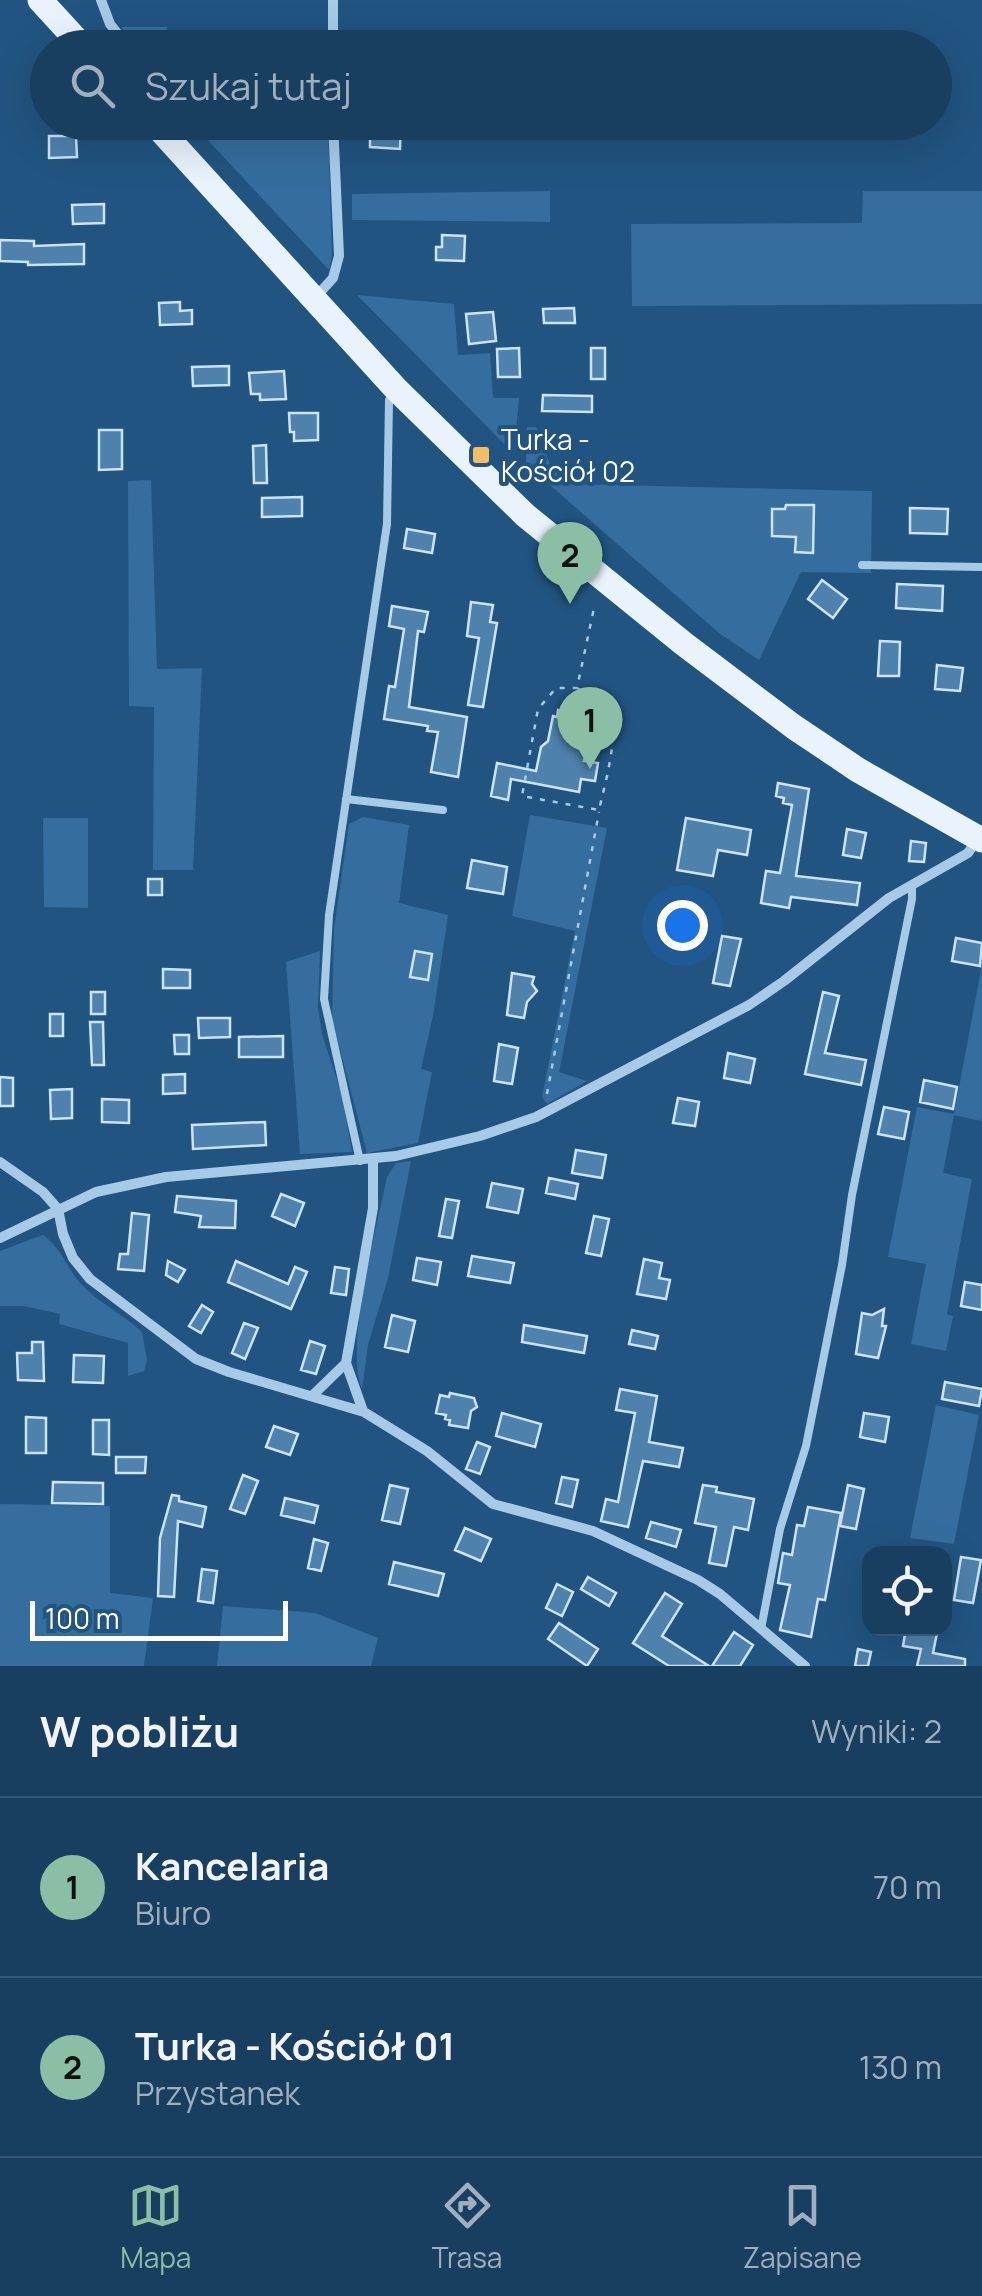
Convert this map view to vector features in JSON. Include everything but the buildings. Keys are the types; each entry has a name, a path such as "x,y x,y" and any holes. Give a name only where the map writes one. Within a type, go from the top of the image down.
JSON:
{"main road":[{"path":"40,0 68,30"},
{"path":"169,140 396,388 525,515 758,702 858,770 980,839"}],"street":[{"path":"101,0 114,30"},
{"path":"333,0 333,30"},
{"path":"314,299 333,278 339,256 334,140"},
{"path":"0,1238 82,1196 158,1178 373,1160 465,1141 544,1114 749,1005 912,883 968,853 980,839"},
{"path":"364,1412 346,1363 373,1208 373,1160"},
{"path":"0,1162 43,1192 58,1209 63,1234 90,1279 196,1359 364,1412 427,1450 492,1504 593,1531 710,1586 805,1666"},
{"path":"314,1394 346,1363"}],"lane":[{"path":"360,1161 324,1000 328,915 388,524 389,400 396,388"},
{"path":"862,565 982,567"},
{"path":"346,799 443,810"},
{"path":"761,1630 780,1529 806,1446 912,883"}],"path":[{"path":"577,688 594,608"},
{"path":"544,1114 611,756 611,716 598,700 577,688 556,688 538,710 522,796 599,810"}],"shaded area":[{"path":"121,27 167,30 124,30"},
{"path":"208,140 329,140 332,256 329,270"},
{"path":"550,191 550,222 352,220 352,194"},
{"path":"863,191 982,191 982,304 632,306 631,224 862,223"},
{"path":"357,295 454,304 458,355 490,353 493,398 519,398 514,454"},
{"path":"527,427 536,427 551,467 565,484 872,491 871,573 801,572 759,660 719,633 526,464"},
{"path":"151,480 157,669 202,668 193,870 153,870 154,707 129,706 128,481"},
{"path":"530,815 607,828 559,1072 587,1081 547,1104 542,1097 575,931 512,916"},
{"path":"363,817 409,825 399,903 448,915 421,1069 432,1072 418,1143 367,1153 332,1019 334,929 349,824"},
{"path":"43,818 88,818 88,908 44,907"},
{"path":"320,951 318,1008 322,1034 342,1096 352,1152 300,1154 286,962"},
{"path":"982,965 982,1117 981,1121 954,1115 943,1173 972,1179 947,1314 953,1316 946,1351 911,1344 926,1264 888,1257 917,1107 954,1114"},
{"path":"411,1161 388,1278 368,1345 362,1389 357,1345 370,1255 387,1177 396,1163"},
{"path":"43,1235 83,1286 142,1332 147,1360 144,1371 128,1376 128,1343 59,1324 60,1314 24,1306 0,1306 0,1251"},
{"path":"936,1405 979,1415 954,1544 910,1538"},
{"path":"0,1504 110,1506 110,1593 153,1598 144,1666 0,1666"},
{"path":"223,1606 315,1613 378,1638 371,1666 217,1666"}],"place":[{"name":"Turka - Kościół 02","path":"481,455"},
{"name":"Turka - Kościół 01","path":"570,604"},
{"name":"Kancelaria","path":"590,769"}]}
